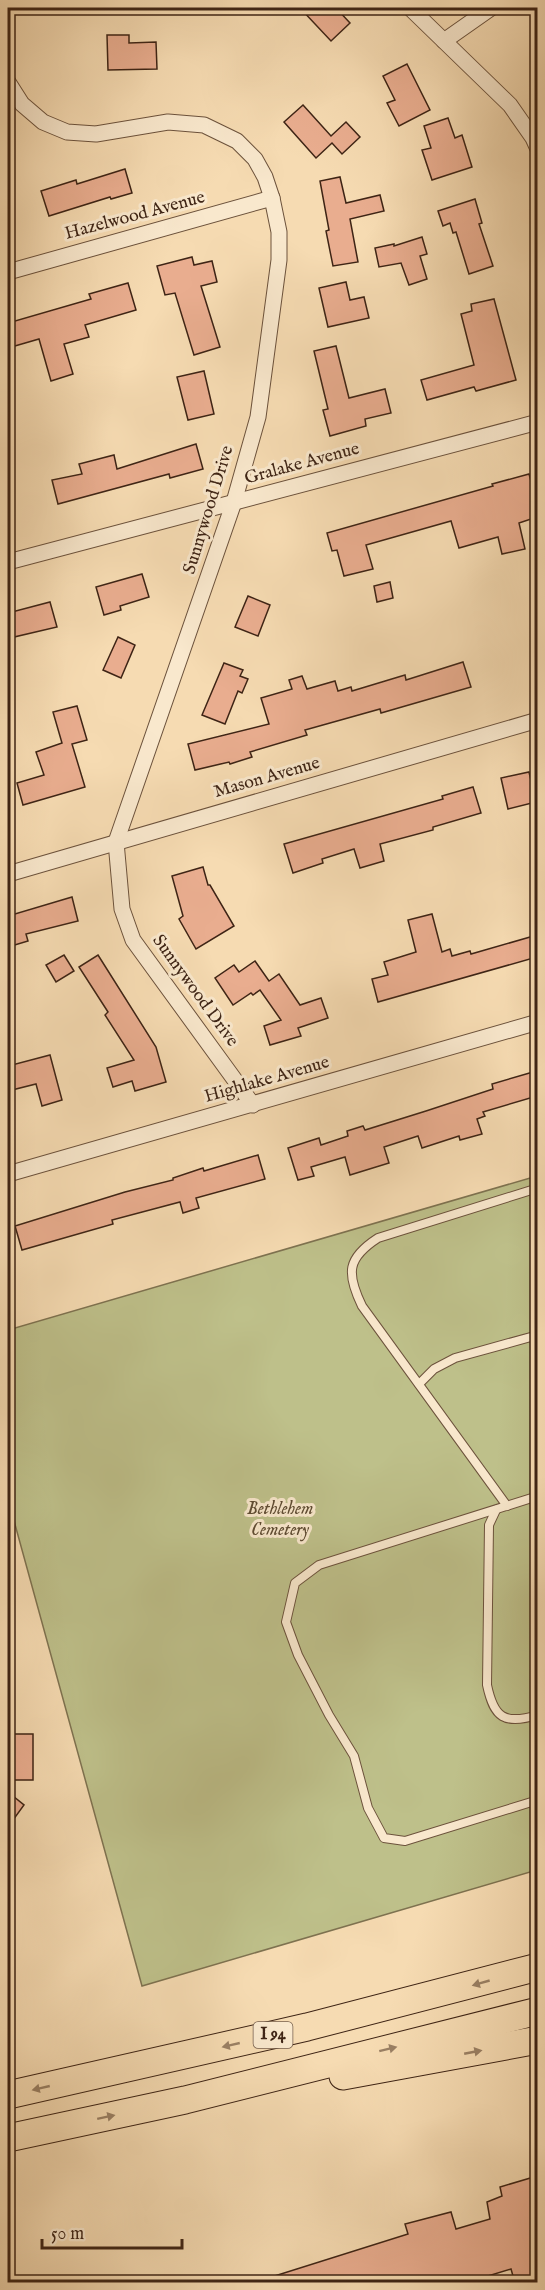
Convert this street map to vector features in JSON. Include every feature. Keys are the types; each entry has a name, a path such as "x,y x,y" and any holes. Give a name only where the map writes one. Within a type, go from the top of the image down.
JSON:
{"highway":[{"name":"I 94","path":"8,2095 307,2027 537,1967"},
{"name":"I 94","path":"8,2138 185,2100 537,2011"},
{"path":"249,2084 358,2074 537,2040"}],"street":[{"path":"410,8 510,105 533,138 537,149"},
{"path":"444,41 491,8"},
{"name":"Sunnywood Drive","path":"8,81 22,104 43,122 68,132 96,134 168,122 204,125 237,141 255,159 272,198 279,232 279,260 258,417 234,502 116,842 122,909 133,940 253,1105"},
{"name":"Hazelwood Avenue","path":"8,272 272,198"},
{"name":"Gralake Avenue","path":"8,562 537,422"},
{"name":"Mason Avenue","path":"8,874 537,720"},
{"name":"Highlake Avenue","path":"8,1174 537,1022"}],"lane":[{"path":"507,1506 362,1306 352,1285 353,1263 362,1248 378,1238 410,1226 537,1188"},
{"path":"419,1384 434,1369 455,1358 537,1335"},
{"path":"537,1496 319,1566 296,1583 286,1622 298,1654 329,1715 354,1756 368,1808 384,1838 405,1841 537,1800"},
{"path":"496,1510 489,1525 489,1695 492,1705 504,1718 522,1720 537,1715"}],"green space":[{"name":"Bethlehem Cemetery","path":"537,1176 537,1870 142,1986 8,1499 8,1330"}],"building":[{"path":"300,8 336,8 350,23 331,41"},
{"path":"107,35 129,35 129,43 156,42 157,69 108,70"},
{"path":"407,64 430,110 399,126 387,103 395,100 383,76"},
{"path":"303,105 331,136 346,122 360,137 342,154 332,143 316,158 284,122"},
{"path":"448,118 455,138 462,135 472,167 432,180 422,150 431,148 424,126"},
{"path":"125,169 132,193 111,199 110,197 49,216 41,191 76,180 77,184"},
{"path":"340,177 346,203 380,195 384,211 350,219 358,262 333,266 320,181"},
{"path":"475,199 482,223 479,224 493,266 469,274 456,232 453,233 450,223 443,226 438,211"},
{"path":"422,237 427,254 420,256 427,279 409,285 401,263 379,267 375,248 394,244 394,246"},
{"path":"192,257 194,265 212,261 217,282 201,286 220,347 194,355 175,293 165,295 157,266"},
{"path":"346,282 350,300 364,297 369,318 328,327 319,288"},
{"path":"128,283 136,310 85,325 89,337 64,344 73,374 51,381 39,339 8,348 8,323 91,299 89,294"},
{"path":"494,299 516,380 476,391 474,387 427,400 421,380 474,365 461,314 472,311 471,304"},
{"path":"336,346 349,398 385,389 391,413 365,419 366,426 330,436 323,410 328,409 314,351"},
{"path":"204,371 214,414 188,420 177,377"},
{"path":"196,444 203,469 170,478 169,474 58,504 52,480 82,474 79,464 114,455 117,469"},
{"path":"529,474 537,503 537,517 519,523 525,549 502,554 498,537 459,548 451,521 366,545 373,569 344,576 337,550 332,551 327,533"},
{"path":"142,574 149,597 120,606 121,610 104,615 96,587"},
{"path":"390,582 393,598 377,602 374,586"},
{"path":"248,596 270,605 258,636 235,627"},
{"path":"50,602 57,627 14,637 8,613"},
{"path":"118,637 135,645 121,678 103,670"},
{"path":"463,662 471,687 381,713 380,709 305,730 307,735 250,752 252,757 230,764 229,762 195,770 188,744 269,724 261,698 292,689 289,680 302,676 307,689 335,681 338,691 351,687 352,691 405,675 406,680"},
{"path":"224,663 243,670 240,676 248,679 242,693 238,691 225,724 202,715"},
{"path":"77,706 87,740 72,744 85,787 23,805 17,783 44,775 36,752 62,743 53,712"},
{"path":"529,772 536,802 508,809 501,778"},
{"path":"473,787 481,813 433,827 433,830 380,844 384,861 360,868 354,849 322,859 323,863 293,873 284,844 443,799 442,796"},
{"path":"203,867 208,885 234,926 196,949 179,919 183,916 172,876"},
{"path":"72,897 78,921 26,934 28,941 8,947 8,916"},
{"path":"432,914 442,952 450,949 452,956 470,951 471,954 537,935 537,957 378,1002 372,979 388,975 384,962 416,952 408,920"},
{"path":"64,955 74,971 56,982 46,965"},
{"path":"98,955 156,1047 166,1082 135,1091 132,1081 113,1087 107,1068 134,1060 105,1015 108,1012 79,967"},
{"path":"255,961 269,981 279,974 300,1005 321,998 328,1018 298,1028 301,1036 270,1045 264,1026 281,1020 260,990 233,1005 215,978 234,965 239,972"},
{"path":"50,1055 62,1100 42,1106 36,1084 8,1091 8,1066"},
{"path":"533,1072 537,1096 483,1112 485,1116 477,1119 482,1134 460,1140 459,1136 422,1148 418,1136 384,1147 389,1163 350,1175 345,1157 311,1167 314,1176 298,1180 288,1148 319,1138 321,1145 348,1136 347,1131 363,1126 365,1130 426,1111 493,1089 492,1084"},
{"path":"258,1155 265,1179 196,1198 199,1208 183,1213 180,1202 112,1220 113,1224 22,1250 15,1226 125,1192 173,1180 173,1178 203,1168 204,1171"},
{"path":"8,1734 33,1734 33,1780 8,1780"},
{"path":"8,1792 24,1805 8,1827"},
{"path":"537,2176 537,2283 515,2283 511,2269 465,2283 266,2283 265,2279 408,2234 405,2224 451,2212 456,2229 490,2219 487,2202 502,2196 500,2187"}]}
